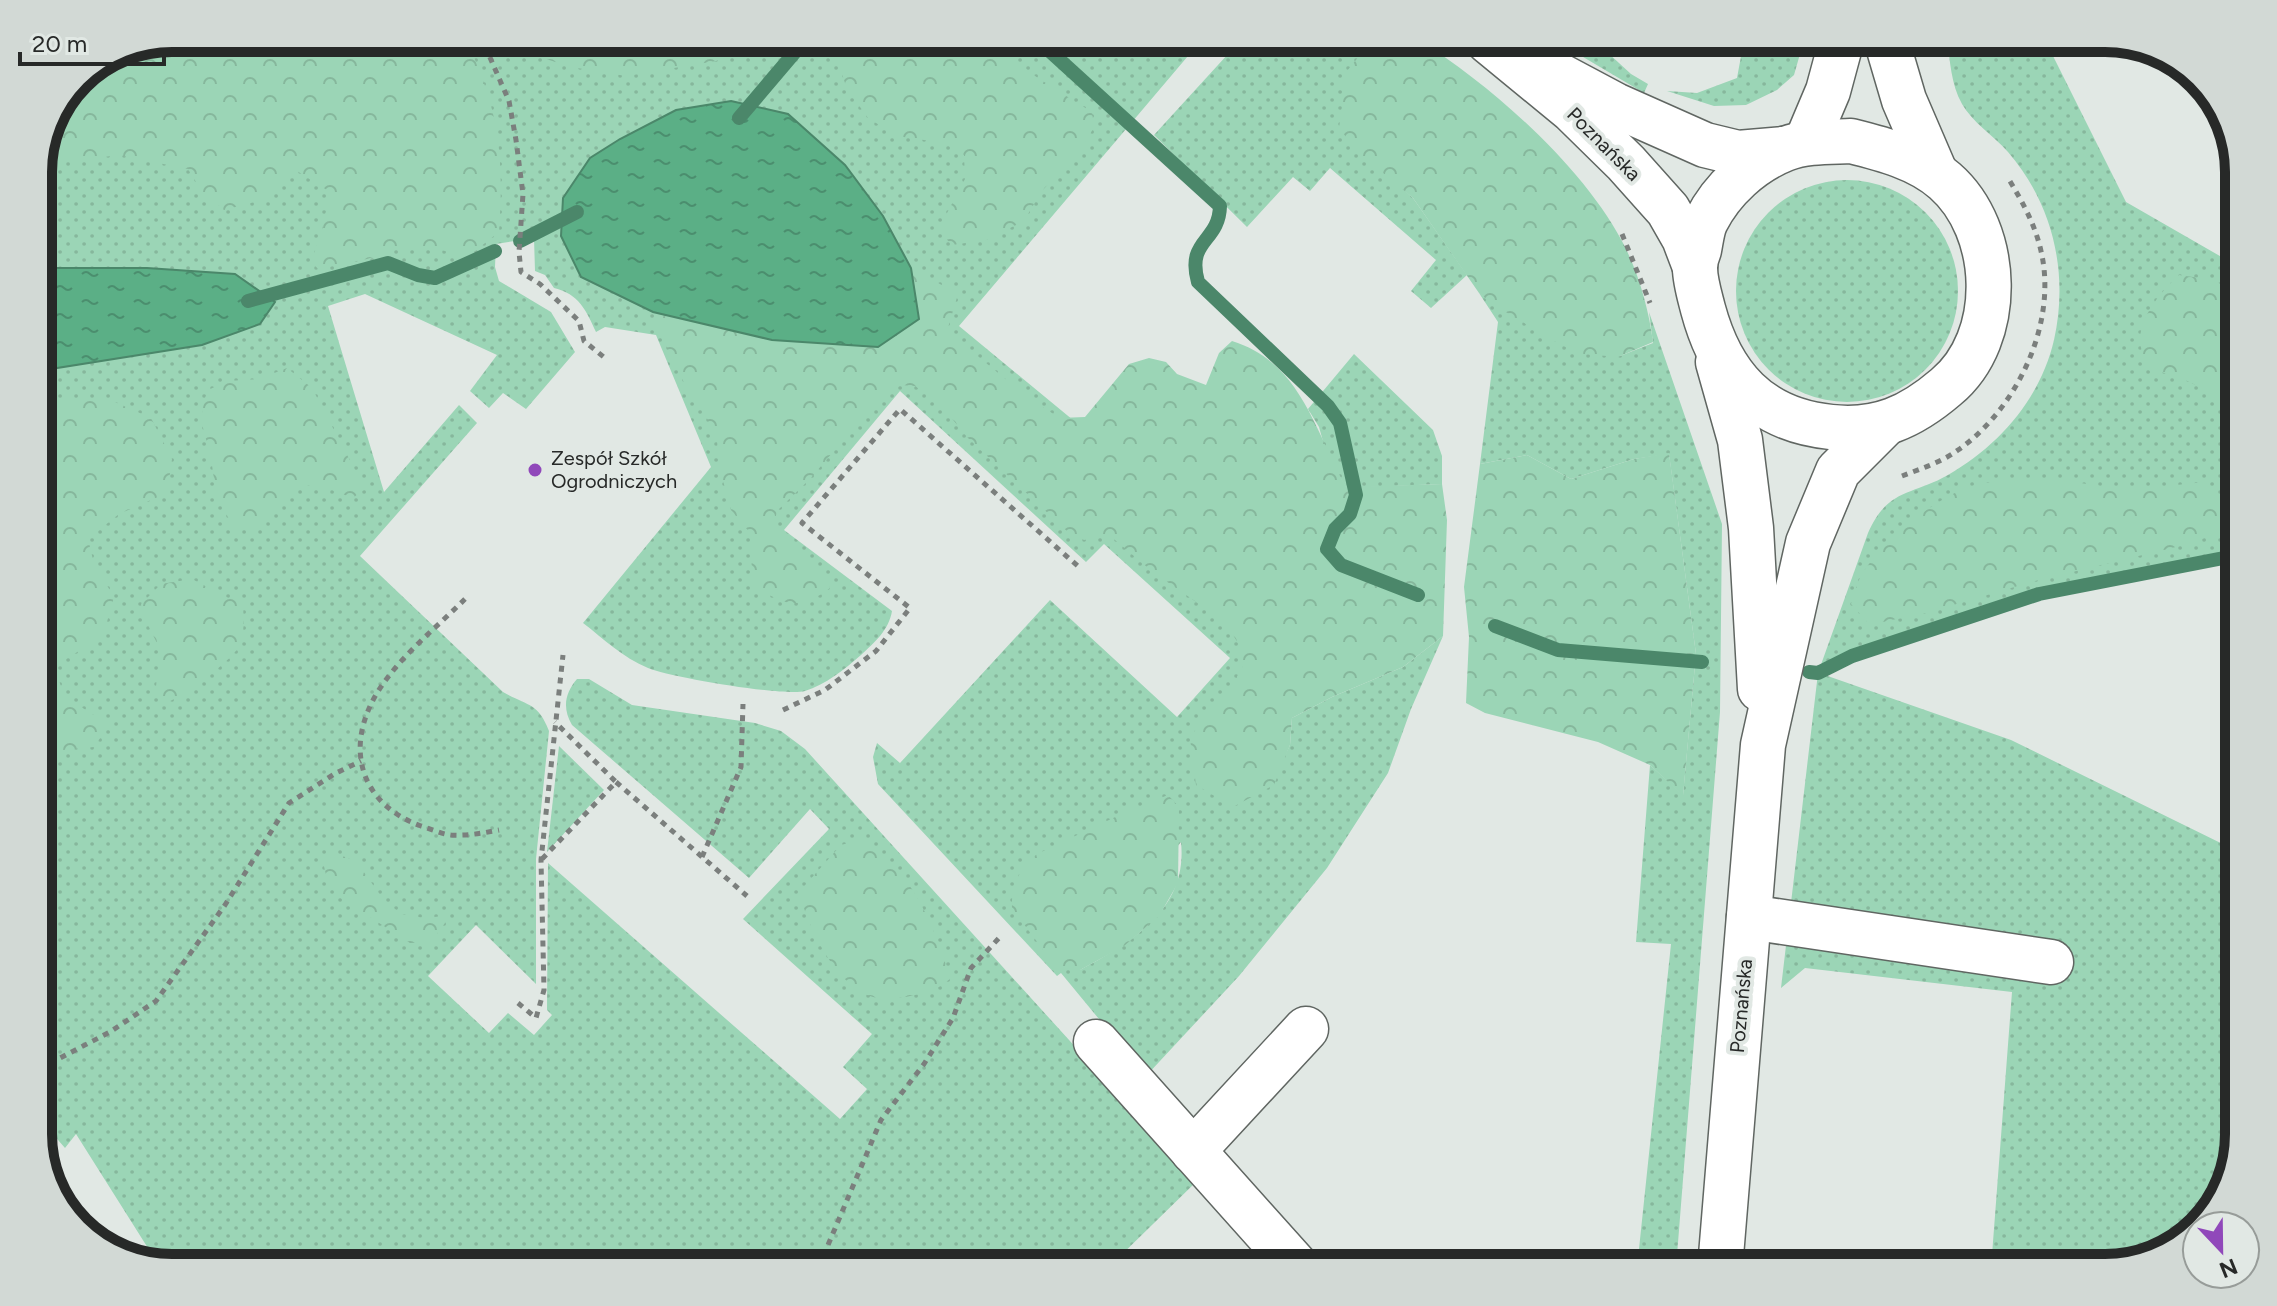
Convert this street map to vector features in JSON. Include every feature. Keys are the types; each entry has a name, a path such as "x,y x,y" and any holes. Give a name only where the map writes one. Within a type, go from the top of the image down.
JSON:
{"main road":[{"name":"Poznańska","path":"1501,52 1572,110 1626,163 1668,210 1684,238 1695,267 1711,341 1740,440 1749,513 1763,745"},
{"name":"Poznańska","path":"1520,52 1573,85 1705,145 1738,153 1851,141 1894,152 1935,172"},
{"path":"1695,267 1705,222 1724,192 1754,165 1796,146 1828,91 1838,52"},
{"path":"1711,341 1728,370 1747,392 1779,414 1806,425 1852,430 1885,424 1922,408 1952,382 1970,358 1985,322 1990,283 1979,232 1962,200 1935,172 1904,100 1890,52"},
{"name":"Poznańska","path":"1721,1254 1763,745 1808,543 1838,471 1885,424"},
{"path":"1749,917 2051,962"},
{"path":"1193,1151 1306,1029"},
{"path":"1096,1042 1285,1254"}],"path":[{"path":"488,52 509,101 516,140 523,194 519,252 521,272 579,321 584,341 605,358"},
{"path":"1621,232 1655,316"},
{"path":"783,710 825,690 876,651 910,608 802,523 900,409 1080,568"},
{"path":"465,599 393,671 377,693 359,741 361,761 373,793 389,810 413,823 446,834 469,836 499,830"},
{"path":"518,1003 536,1018 544,990 541,860 563,655"},
{"path":"702,857 741,767 743,704"},
{"path":"555,722 616,782 747,896"},
{"path":"52,1061 110,1032 156,1001 225,905 289,803 361,761"},
{"path":"541,860 616,782"},
{"path":"826,1254 881,1120 924,1064 953,1018 971,968 999,938"}],"green space":[{"path":"172,52 1191,52 959,326 1279,590 1216,796 1282,762 1290,745 1292,718 1403,667 1443,636 1411,709 1388,773 1327,868 1239,976 1146,1076 1061,973 1057,976 878,784 873,757 877,743 900,763 1050,600 1177,717 1230,658 1104,544 1086,562 900,391 784,530 892,611 888,624 876,641 834,676 805,691 727,685 648,668 622,654 583,623 711,467 656,335 605,327 596,332 576,299 554,288 545,275 535,271 534,238 496,244 495,267 499,281 551,312 575,352 526,409 503,393 489,408 470,391 497,355 365,294 328,306 384,492 459,405 477,423 360,556 503,692 536,710 549,731 536,859 536,984 476,925 428,976 489,1033 508,1013 534,1035 552,1015 547,1010 548,863 840,1119 867,1089 843,1067 872,1034 743,919 829,829 810,809 749,878 572,725 566,701 577,679 589,679 632,705 755,723 781,731 805,749 1197,1181 1122,1254 157,1253 150,1252 76,1134 65,1148 52,1133 52,164 61,126 72,105 87,87 105,72 126,61 149,54","holes":["1181,842 1181,866 1166,905 1153,921 1119,948 1080,970"]},
{"path":"472,52 487,93 498,137 501,181 499,232 475,251 457,255 430,246 404,247 367,259 318,269 311,261 321,235 330,192 297,171 266,199 224,210 201,190 188,169 119,155 52,164 61,126 72,105 87,87 105,72 149,54"},
{"path":"525,52 738,52 716,61 626,76 571,67"},
{"path":"1004,52 1039,79 1092,112 1094,127 1084,145 1041,192 1024,221 986,240 952,245 938,230 965,179 964,155 944,143 897,136 868,118 847,89 835,53"},
{"path":"1230,52 1370,52 1388,175 1413,198 1467,275 1431,308 1411,291 1436,260 1330,168 1310,191 1293,177 1247,227 1154,135"},
{"path":"1362,52 1436,52 1507,106 1563,161 1609,220 1631,260 1643,295 1653,342 1618,357 1584,354 1561,345 1479,293 1413,198 1358,152 1339,128 1347,71"},
{"path":"1575,52 1607,52 1631,74 1648,84 1644,93"},
{"path":"1742,52 1801,52 1794,75 1777,90 1746,105 1714,106 1667,91 1697,93 1737,78"},
{"path":"1949,52 2051,52 2126,202 2225,259 2225,558 2039,594 1852,656 1819,673 2011,740 2225,845 2225,1134 2221,1165 2209,1194 2198,1210 2181,1210 2181,1226 2151,1245 2120,1253 1992,1254 2012,992 1805,968 1781,988 1818,673 1868,533 1892,500 1948,475 2001,435 2039,382 2054,340 2058,315 2058,265 2046,217 2024,172 1971,117 1958,97"},
{"path":"1847,180 1890,188 1926,212 1950,248 1958,291 1950,334 1926,370 1890,394 1847,402 1804,394 1768,370 1744,334 1736,291 1744,248 1768,212 1804,188"},
{"path":"911,268 958,294 947,331 1031,400 1060,418 1085,417 1129,364 1149,358 1166,362 1177,374 1206,385 1219,353 1232,341 1255,351 1275,365 1303,401 1346,487 1442,484 1447,520 1443,636 1403,667 1292,718 1290,745 1274,785 1233,807 1196,785 1190,738 1216,699 1234,682 1244,664 1238,643 1225,622 1153,572 1109,535 1084,540 1069,533 968,438 940,404 915,386 900,385 849,433 810,479 777,511 773,529 822,571 830,588 819,596 799,603 781,601 762,591 752,583 751,534 731,510 719,466 717,440 706,416 688,391 653,312 772,340 919,319"},
{"path":"2179,275 2214,280 2225,287 2225,404 2192,383 2154,368 2143,354 2141,329 2161,294"},
{"path":"1479,293 1513,315 1620,356 1653,343 1649,312 1722,524 1720,712 1677,1254 1638,1254 1671,944 1636,942 1650,765 1683,795 1696,654 1669,454 1634,459 1571,479 1527,455 1480,464 1498,322"},
{"path":"1354,354 1433,430 1442,456 1442,484 1346,488 1326,452 1319,427 1308,409"},
{"path":"287,368 312,388 365,489 354,497 317,485 300,488 258,524 233,526 221,504 203,429 202,412 208,390 228,381 259,379"},
{"path":"106,398 151,418 172,459 167,493 119,514 88,539 94,564 114,597 103,636 58,664 58,676 61,686 73,701 109,725 94,747 52,751 52,402 56,399"},
{"path":"1669,453 1696,654 1683,796 1650,765 1598,742 1485,713 1466,703 1469,637 1464,587 1480,464 1527,455 1571,479 1634,459"},
{"path":"2059,480 2129,490 2205,482 2225,502 2225,519 2213,535 2184,545 2035,581 1919,615 1869,624 1851,604 1859,580 1879,552 1908,524 1941,501 1972,486 2004,481"},
{"path":"192,579 230,599 243,598 242,638 237,650 219,667 168,702 155,696 160,649 141,604 161,584"},
{"path":"559,746 604,790 547,852"},
{"path":"1168,795 1179,807 1178,883 1159,916 1124,946 1080,970 1055,966 1012,908 1013,892 1021,872 1037,854"},
{"path":"859,840 892,863 929,919 950,979 936,988 900,998 867,995 843,977 815,935 799,892 841,845"},
{"path":"337,854 356,861 383,899 401,914 424,918 444,916 445,923 431,942 410,943 342,899 327,879 323,862"}],"water":[{"path":"731,101 788,114 845,165 883,216 911,268 919,319 878,347 772,340 653,312 581,277 561,236 563,198 590,158 676,110"},
{"path":"147,268 235,274 275,302 260,324 202,345 52,369 52,269"}],"waterway":[{"path":"739,118 795,52"},
{"path":"1051,52 1220,206 1214,227 1196,257 1198,282 1328,406 1340,423 1356,495 1350,514 1335,529 1327,549 1341,565 1418,595"},
{"path":"520,241 577,212"},
{"path":"248,301 388,263 435,278 495,251"},
{"path":"1809,672 1818,673 1852,656 2039,594 2225,558"},
{"path":"1495,626 1558,650 1702,662"}],"place":[{"name":"Zespół Szkół Ogrodniczych","path":"535,470"}]}
